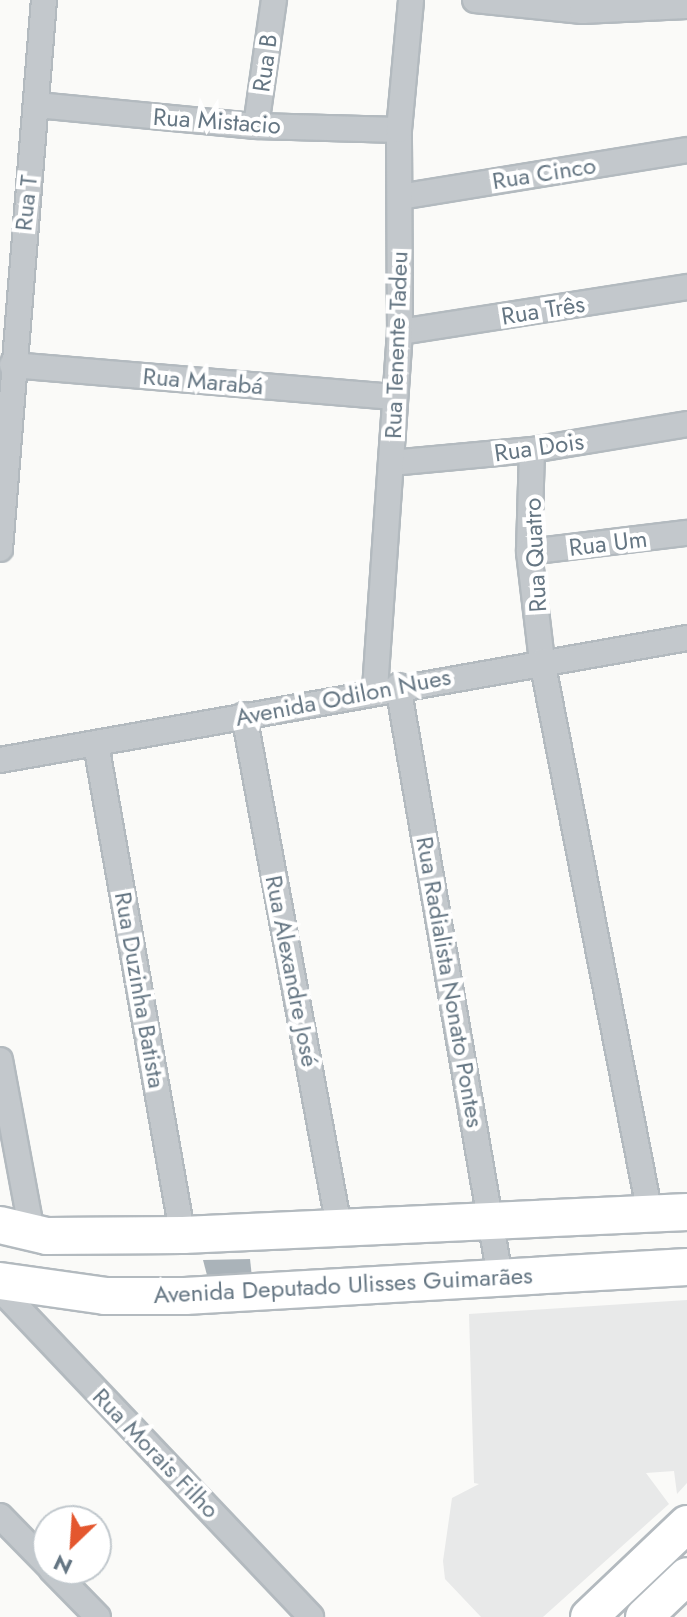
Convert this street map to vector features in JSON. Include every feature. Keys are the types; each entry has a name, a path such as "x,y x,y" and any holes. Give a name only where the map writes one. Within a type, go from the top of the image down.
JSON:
{"street":[{"name":"Rua T","path":"0,549 6,389 12,365 11,237 37,105 44,0"},
{"name":"Rua B","path":"256,126 274,0"},
{"name":"Rua Tenente Tadeu","path":"386,688 391,463 400,332 399,130 411,0"},
{"path":"475,0 582,11 687,6"},
{"name":"Rua Mistacio","path":"37,105 256,126 399,130"},
{"name":"Rua Cinco","path":"400,197 687,150"},
{"name":"Rua Três","path":"400,332 687,287"},
{"name":"Rua Marabá","path":"12,365 394,397"},
{"name":"Rua Dois","path":"391,463 532,450 687,424"},
{"name":"Rua Quatro","path":"532,450 529,552 542,661"},
{"name":"Rua Um","path":"529,552 687,533"},
{"name":"Avenida Odilon Nues","path":"0,760 386,688 687,638"},
{"path":"542,661 650,1214"},
{"name":"Rua Radialista Nonato Pontes","path":"386,688 492,1221 500,1277"},
{"name":"Rua Alexandre José","path":"244,715 339,1227"},
{"name":"Rua Duzinha Batista","path":"96,744 183,1235"},
{"path":"0,1060 16,1229 183,1235 687,1212"},
{"path":"603,1217 609,1271"},
{"name":"Avenida Deputado Ulisses Guimarães","path":"0,1281 105,1296 185,1296 687,1267"},
{"name":"Rua Morais Filho","path":"0,1289 311,1617"},
{"path":"0,1516 32,1549"},
{"path":"589,1617 687,1524"},
{"path":"644,1617 687,1576"},
{"path":"67,1585 98,1617"}],"shaded area":[{"path":"687,1300 687,1483 677,1494 674,1471 646,1473 669,1504 543,1617 481,1617 445,1579 443,1561 452,1498 479,1484 474,1483 469,1314"}],"building":[{"path":"250,1259 252,1277 208,1279 203,1260"}]}
